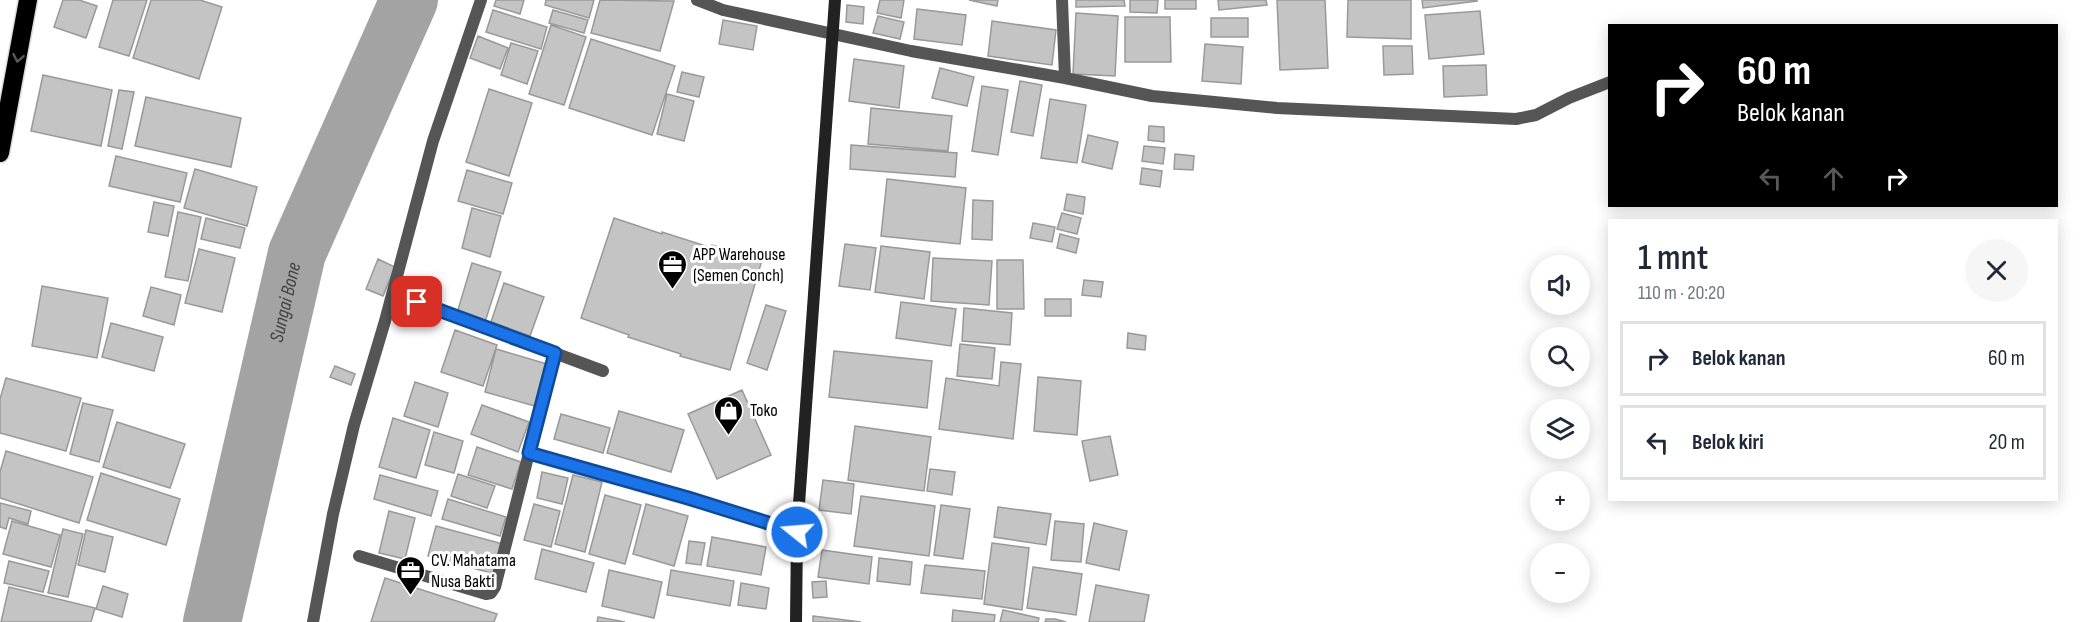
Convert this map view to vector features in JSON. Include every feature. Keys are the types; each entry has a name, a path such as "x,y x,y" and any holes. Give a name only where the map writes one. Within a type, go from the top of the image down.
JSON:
{"highway":[{"path":"0,153 5,95 28,0"}],"street":[{"path":"313,622 333,514 354,425 386,321 433,141 482,0"},
{"path":"697,0 723,10 834,35 1152,96 1276,108 1516,119 1536,115 1569,98 1608,83"},
{"path":"796,622 797,532 835,0"},
{"path":"1062,0 1065,78"},
{"path":"417,302 603,371"},
{"path":"359,556 486,594 490,593 495,587 555,353"},
{"path":"529,453 797,532"}],"building":[{"path":"63,0 79,0 97,6 86,38 54,27"},
{"path":"113,0 147,0 129,56 99,47"},
{"path":"151,0 200,0 222,7 199,79 133,58"},
{"path":"496,0 524,0 520,14 494,6"},
{"path":"546,0 594,0 589,18 545,5"},
{"path":"600,0 674,1 660,51 591,33"},
{"path":"880,0 904,0 901,18 877,13"},
{"path":"969,0 998,0 997,6"},
{"path":"1076,0 1124,0 1125,6 1076,7"},
{"path":"1130,0 1158,0 1157,13 1130,12"},
{"path":"1165,0 1196,0 1196,9 1165,9"},
{"path":"1218,0 1266,0 1267,5 1219,10"},
{"path":"1277,0 1325,0 1328,68 1280,70"},
{"path":"1348,0 1411,0 1411,39 1347,37"},
{"path":"1422,0 1477,0 1477,1 1423,8"},
{"path":"847,5 864,7 863,24 846,22"},
{"path":"917,9 966,15 962,45 914,39"},
{"path":"493,10 547,27 541,49 486,32"},
{"path":"553,10 588,20 584,33 549,23"},
{"path":"1480,11 1484,54 1429,59 1425,15"},
{"path":"1076,13 1118,16 1115,76 1073,74"},
{"path":"878,16 904,22 900,39 873,33"},
{"path":"1125,17 1170,17 1171,62 1125,62"},
{"path":"1211,18 1248,18 1248,37 1211,37"},
{"path":"723,20 757,26 753,50 719,44"},
{"path":"992,21 1056,30 1052,65 988,56"},
{"path":"551,25 586,37 564,105 529,94"},
{"path":"478,36 508,48 500,69 470,58"},
{"path":"591,39 675,66 652,135 569,108"},
{"path":"511,43 538,51 527,84 501,75"},
{"path":"1205,44 1243,47 1241,84 1202,81"},
{"path":"1383,46 1412,46 1413,74 1384,75"},
{"path":"854,59 904,66 899,108 849,101"},
{"path":"1486,65 1487,95 1444,97 1443,66"},
{"path":"940,68 974,77 967,106 932,98"},
{"path":"682,72 704,77 699,97 677,92"},
{"path":"43,75 112,90 101,146 31,131"},
{"path":"1020,81 1042,85 1033,136 1011,132"},
{"path":"982,86 1008,90 998,155 972,151"},
{"path":"489,89 532,103 509,176 466,162"},
{"path":"119,90 134,92 122,149 108,146"},
{"path":"667,94 694,101 684,141 657,134"},
{"path":"146,97 241,118 231,167 135,146"},
{"path":"1050,99 1086,105 1077,163 1041,158"},
{"path":"871,108 952,116 948,151 868,144"},
{"path":"1149,126 1164,127 1164,142 1148,140"},
{"path":"1088,135 1118,142 1112,169 1082,162"},
{"path":"851,145 957,153 955,177 850,169"},
{"path":"1144,146 1165,148 1163,164 1142,161"},
{"path":"1175,154 1194,156 1193,170 1174,169"},
{"path":"116,156 187,173 180,202 109,186"},
{"path":"1142,168 1162,171 1160,187 1140,184"},
{"path":"195,169 257,187 247,226 184,208"},
{"path":"467,170 512,183 503,214 458,201"},
{"path":"887,179 966,188 960,244 881,236"},
{"path":"1067,194 1085,197 1083,214 1064,210"},
{"path":"973,200 993,201 992,240 972,239"},
{"path":"154,202 174,206 168,236 148,232"},
{"path":"472,208 501,216 490,257 462,248"},
{"path":"178,212 201,217 188,281 165,277"},
{"path":"1062,213 1081,218 1077,234 1057,229"},
{"path":"206,218 245,228 240,248 201,239"},
{"name":"APP Warehouse (Semen Conch)","path":"614,218 662,234 662,232 712,248 712,245 762,260 730,370 680,356 681,354 628,337 629,335 581,318"},
{"path":"1033,223 1055,227 1052,242 1030,238"},
{"path":"1060,234 1079,239 1076,253 1057,248"},
{"path":"845,244 876,248 870,290 839,286"},
{"path":"881,246 930,252 924,299 875,292"},
{"path":"199,249 235,258 222,312 185,303"},
{"path":"933,258 992,261 989,305 931,301"},
{"path":"378,259 395,267 383,296 366,289"},
{"path":"997,260 1023,260 1024,309 997,309"},
{"path":"472,263 501,272 485,322 457,313"},
{"path":"1084,280 1103,282 1101,297 1082,295"},
{"path":"504,283 544,297 530,336 491,322"},
{"path":"42,286 108,298 97,358 32,346"},
{"path":"151,287 181,295 174,325 143,316"},
{"path":"1045,299 1071,299 1071,316 1045,316"},
{"path":"901,302 956,309 951,346 896,338"},
{"path":"766,305 786,311 767,370 747,363"},
{"path":"964,308 1012,313 1010,345 962,341"},
{"path":"111,323 163,337 154,371 102,357"},
{"path":"455,330 497,345 483,386 441,372"},
{"path":"1128,333 1146,336 1145,350 1127,348"},
{"path":"960,344 995,348 992,379 957,376"},
{"path":"496,349 547,364 535,406 485,392"},
{"path":"834,351 932,361 927,408 829,397"},
{"path":"1001,362 1021,364 1013,439 939,429 946,378 999,386"},
{"path":"335,366 355,374 351,385 330,377"},
{"path":"1038,377 1081,381 1077,435 1034,431"},
{"path":"6,378 81,398 66,451 0,433 0,399"},
{"path":"415,382 448,393 438,427 404,416"},
{"name":"Toko","path":"742,390 771,455 717,479 688,414"},
{"path":"83,403 113,410 99,462 70,454"},
{"path":"482,405 529,422 518,452 471,434"},
{"path":"619,411 684,430 671,472 607,453"},
{"path":"561,414 610,428 603,453 554,439"},
{"path":"393,418 430,430 416,478 379,467"},
{"path":"117,422 185,444 170,488 103,467"},
{"path":"855,426 931,437 924,491 848,480"},
{"path":"434,432 463,441 454,473 425,465"},
{"path":"1110,436 1118,475 1090,481 1082,441"},
{"path":"477,447 521,462 512,489 468,475"},
{"path":"6,451 93,477 79,523 0,498 0,472"},
{"path":"930,469 955,472 952,495 927,491"},
{"path":"542,472 568,478 562,504 537,498"},
{"path":"101,473 180,499 166,545 87,520"},
{"path":"458,474 495,486 487,508 451,496"},
{"path":"380,475 438,491 431,516 374,499"},
{"path":"573,475 602,482 585,552 555,544"},
{"path":"823,480 854,484 851,514 819,510"},
{"path":"605,495 641,505 625,564 589,554"},
{"path":"861,496 935,506 929,556 854,546"},
{"path":"448,499 506,517 500,536 442,519"},
{"path":"0,503 31,511 28,524 9,518 6,529 0,527"},
{"path":"534,504 560,511 551,547 524,540"},
{"path":"646,504 688,516 674,566 633,554"},
{"path":"941,505 970,509 963,559 934,555"},
{"path":"998,507 1051,514 1046,545 994,537"},
{"path":"389,511 415,518 405,559 379,553"},
{"path":"12,521 60,535 51,567 3,554"},
{"path":"1055,521 1084,524 1081,562 1051,560"},
{"path":"1094,523 1127,531 1119,570 1086,563"},
{"path":"436,526 503,544 495,574 428,556"},
{"path":"63,529 83,534 68,597 48,593"},
{"path":"86,530 113,537 105,572 78,565"},
{"path":"712,537 766,547 761,575 707,566"},
{"path":"689,541 705,543 701,565 686,563"},
{"path":"992,543 1029,548 1022,610 984,604"},
{"path":"542,549 594,563 586,592 535,579"},
{"path":"822,550 872,557 869,584 818,577"},
{"path":"879,558 912,562 910,585 877,581"},
{"path":"9,561 49,571 43,592 4,583"},
{"path":"925,565 985,571 982,599 921,593"},
{"path":"1033,567 1082,574 1076,615 1027,608"},
{"path":"609,570 662,582 654,618 602,606"},
{"path":"671,570 734,581 730,606 667,595"},
{"name":"CV. Mahatama Nusa Bakti","path":"385,578 497,614 494,622 371,622"},
{"path":"826,581 827,597 813,598 812,582"},
{"path":"741,583 769,588 766,609 738,605"},
{"path":"1096,585 1149,595 1144,622 1089,622"},
{"path":"103,586 128,594 122,617 96,609"},
{"path":"9,587 95,608 91,622 1,622"},
{"path":"953,610 995,615 994,622 952,622"},
{"path":"1003,610 1039,618 1038,622 1000,622"},
{"path":"813,616 861,622 813,622"},
{"path":"598,617 625,622 597,622"},
{"path":"1046,619 1055,619 1066,622 1045,622"}],"waterway":[{"name":"Sungai Bone","path":"212,622 297,253 409,0"}],"place":[{"name":"APP Warehouse (Semen Conch)","path":"672,290"},
{"name":"Toko","path":"729,436"},
{"name":"CV. Mahatama Nusa Bakti","path":"410,596"}],"route":[{"path":"417,302 555,353 529,453 797,532"}]}
